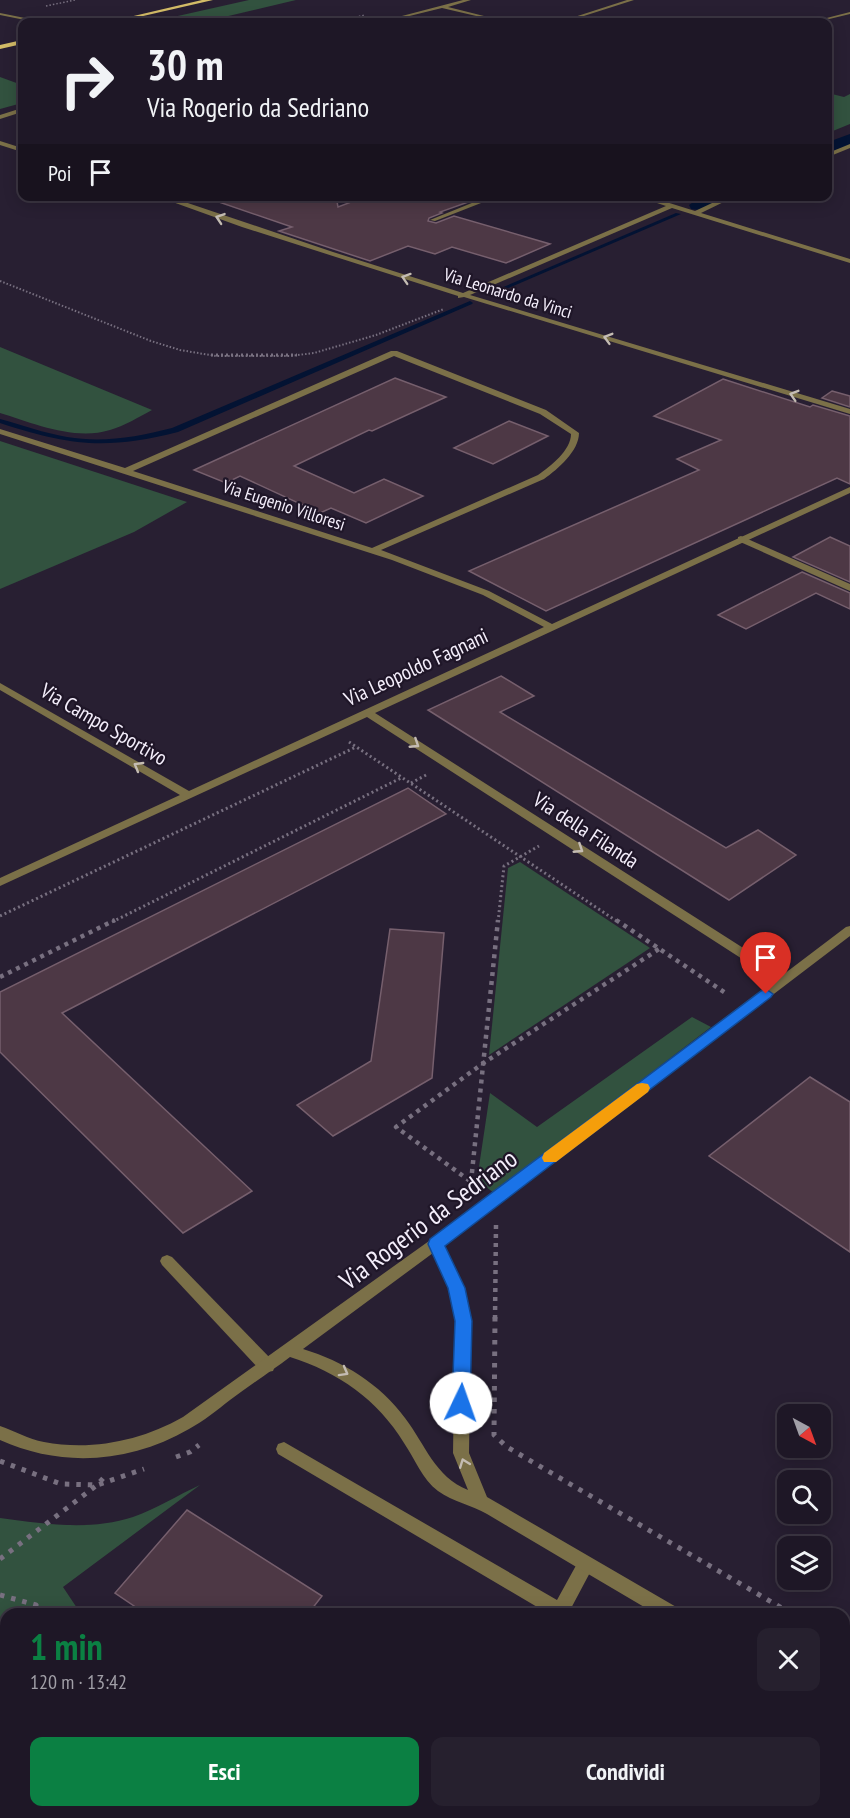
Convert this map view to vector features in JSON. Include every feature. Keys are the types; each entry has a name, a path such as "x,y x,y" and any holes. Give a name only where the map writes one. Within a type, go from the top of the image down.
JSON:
{"main road":[{"path":"129,18 210,0"},
{"path":"0,47 18,43"}],"street":[{"path":"397,18 469,0"},
{"path":"574,18 633,0"},
{"path":"428,5 488,18"},
{"path":"829,18 850,13"},
{"path":"0,14 20,18"},
{"path":"0,117 18,111"},
{"path":"0,143 18,149"},
{"path":"832,153 850,146"},
{"name":"Via Leonardo da Vinci","path":"173,201 252,229 462,296 850,412"},
{"path":"433,220 483,201"},
{"path":"656,201 850,261"},
{"path":"696,213 722,201"},
{"path":"462,296 672,206"},
{"path":"126,471 393,353 543,412 575,433 575,441 555,467 542,477 372,551"},
{"name":"Via Eugenio Villoresi","path":"0,431 372,551 486,593 551,627"},
{"name":"Via Leopoldo Fagnani","path":"0,882 850,490"},
{"path":"741,539 850,588"},
{"name":"Via Campo Sportivo","path":"0,686 188,795"},
{"name":"Via della Filanda","path":"366,712 784,980"},
{"name":"Via Rogerio da Sedriano","path":"0,1433 23,1445 59,1451 96,1453 132,1446 174,1430 290,1351 436,1244 850,930"},
{"path":"436,1244 457,1288 464,1321 460,1453 481,1502"},
{"path":"167,1261 267,1366"},
{"path":"290,1351 315,1357 349,1374 377,1396 399,1421 429,1470 444,1486 481,1502 661,1608"},
{"path":"284,1449 555,1608"},
{"path":"562,1608 585,1565"}],"path":[{"path":"0,281 151,341 197,353 233,357 290,356 334,348 440,311 462,296"},
{"path":"329,729 748,1008"},
{"path":"0,916 356,747"},
{"path":"0,976 402,778"},
{"path":"470,1182 504,866 557,835"},
{"path":"495,1199 396,1127 482,1064 659,949"},
{"path":"496,1218 494,1435 507,1447 782,1608"},
{"path":"0,1559 97,1485 132,1446"},
{"path":"0,1595 36,1605 38,1608"}],"green space":[{"path":"249,0 296,0 220,18 169,18"},
{"path":"0,77 18,84 18,104 0,109"},
{"path":"832,94 844,97 850,94 850,124 832,131"},
{"path":"0,347 152,410 115,428 96,433 68,432 0,413"},
{"path":"0,441 187,502 134,532 0,589"},
{"path":"520,862 650,948 489,1055 508,868"},
{"path":"692,1017 711,1027 494,1193 477,1180 490,1093 537,1127"},
{"path":"200,1485 63,1587 77,1608 0,1608 0,1518 84,1525 117,1521 150,1510"}],"building":[{"path":"216,201 337,201 338,207 354,201 471,201 440,212 442,213 429,218 428,221 436,223 454,216 550,244 506,263 452,247 435,254 408,246 370,261 279,231 292,227"},
{"path":"395,378 446,397 294,466 354,493 384,479 423,496 366,523 331,508 320,513 240,476 226,483 194,470"},
{"path":"723,379 810,407 813,405 850,416 850,484 837,478 546,611 469,571 699,470 677,459 721,440 654,416"},
{"path":"832,391 850,396 850,407 822,398"},
{"path":"509,421 548,436 493,464 454,448"},
{"path":"830,537 850,546 850,582 793,557"},
{"path":"802,572 850,593 850,609 816,593 746,629 718,615"},
{"path":"501,676 534,696 500,712 726,848 758,830 796,855 729,900 428,710"},
{"path":"408,788 446,814 62,1013 252,1191 183,1233 0,1052 0,992"},
{"path":"390,929 444,933 432,1078 333,1136 297,1105 371,1061"},
{"path":"810,1077 850,1102 850,1252 709,1156"},
{"path":"187,1510 322,1596 313,1608 137,1608 115,1593"}],"waterway":[{"path":"832,146 850,139"},
{"path":"698,205 707,201"},
{"path":"490,294 678,214"},
{"path":"0,421 46,435 86,442 127,440 175,430 470,303"}],"slow traffic":[{"path":"550,1158 642,1088"}],"route":[{"path":"461,1403 464,1321 457,1288 436,1244 766,994"}]}
